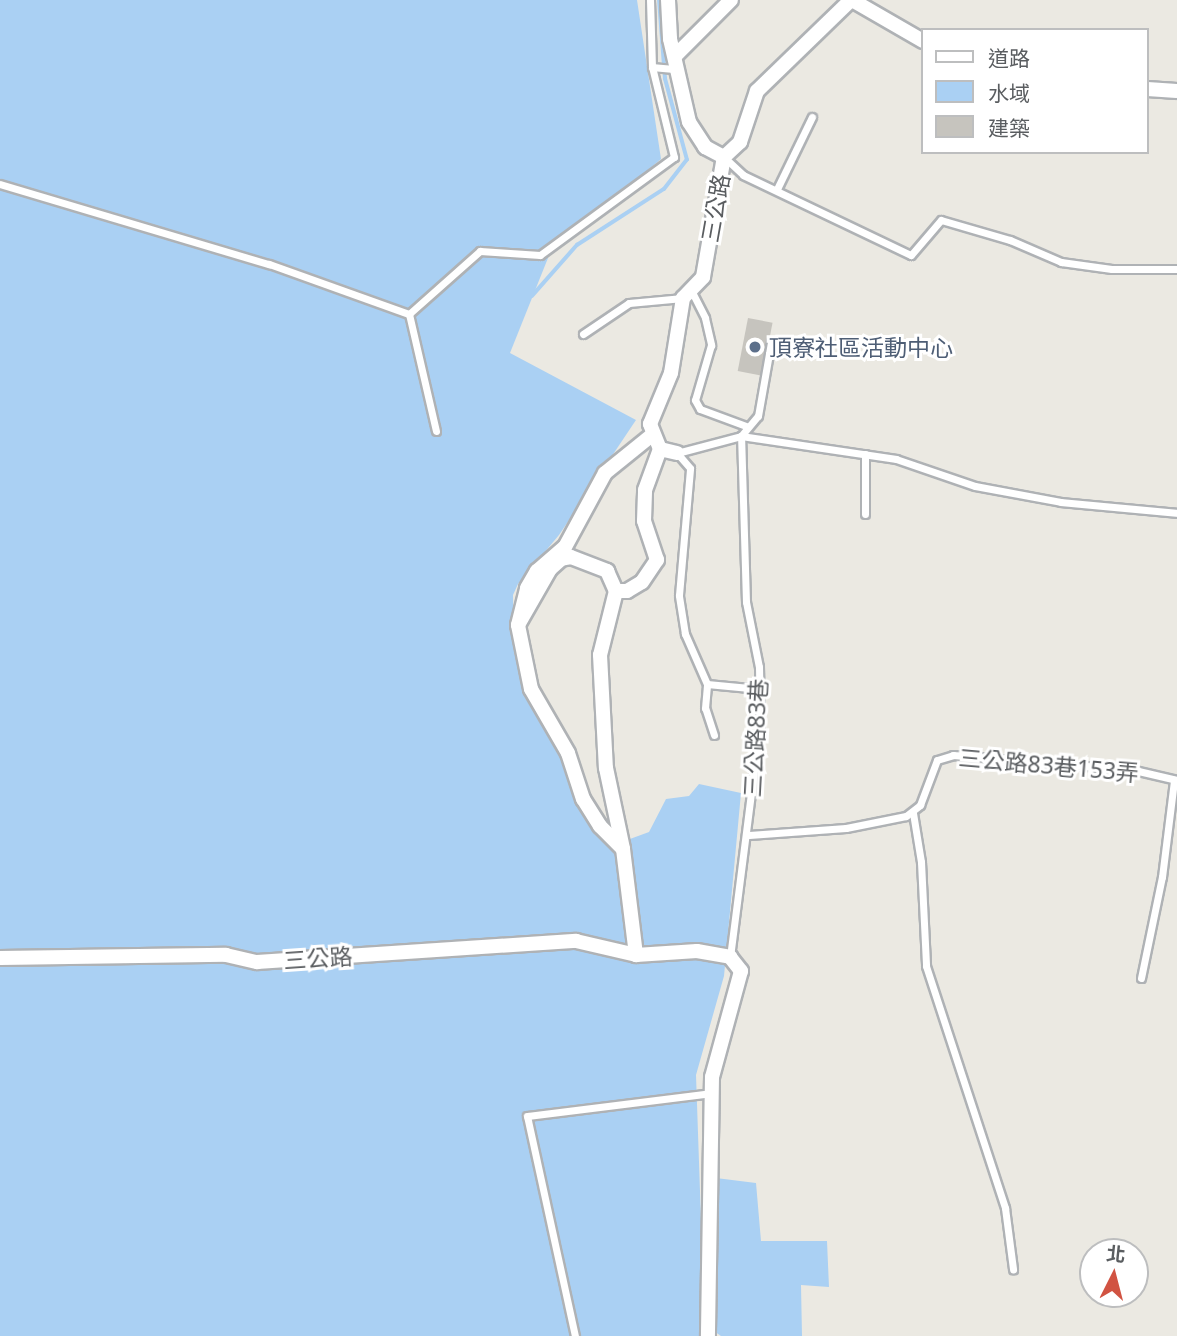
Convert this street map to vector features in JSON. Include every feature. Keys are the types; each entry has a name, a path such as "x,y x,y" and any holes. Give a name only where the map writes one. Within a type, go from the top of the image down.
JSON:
{"street":[{"path":"668,0 676,62 688,122 705,147 724,158"},
{"path":"676,62 731,0"},
{"path":"852,0 922,40"},
{"name":"三公路","path":"652,435 650,424 671,373 687,292 703,277 724,158 740,142 757,91 852,0"},
{"path":"1149,89 1177,91"},
{"path":"616,591 627,591 642,582 657,560 645,521 645,490 660,450 652,435 605,473 565,547 537,571 527,588 517,625 531,689 568,753 573,775 592,814 623,849"},
{"path":"660,450 677,453"},
{"path":"517,625 550,569 566,557 602,568 616,591 600,655 601,676 609,795 623,849 636,954"},
{"name":"三公路","path":"0,958 226,955 257,962 576,941 636,954 697,951 730,957"},
{"path":"708,1336 710,1093 717,1054 740,982 741,971 730,957"}],"lane":[{"path":"410,314 480,251 540,255 674,157 652,67 650,0"},
{"path":"652,67 676,62"},
{"path":"777,190 812,117"},
{"path":"724,158 743,175 911,255 941,220 1010,240 1062,262 1112,269 1177,269"},
{"path":"0,184 269,264 410,314"},
{"path":"583,334 629,303 687,292 711,345 695,400 700,409 746,426"},
{"path":"410,314 436,431"},
{"name":"三公路83巷","path":"730,957 749,835 760,689 746,601 741,436 746,426 758,416 771,342"},
{"path":"714,735 705,708 707,684 685,634 681,606 690,468 677,453 741,436 896,458 975,486 1061,502 1177,513"},
{"path":"865,454 865,514"},
{"path":"707,684 760,689"},
{"name":"三公路83巷153弄","path":"913,813 936,760 953,755 1134,770 1176,780"},
{"path":"1141,978 1162,877 1176,780"},
{"path":"749,835 846,828 913,813 921,862 926,966 1005,1208 1013,1269"},
{"path":"575,1336 527,1116 710,1093"}],"water":[{"path":"0,0 637,0 661,159 550,253 510,353 636,420 559,535 518,584 513,595 514,653 536,702 619,843 649,832 666,799 689,796 699,784 741,793 724,976 696,1075 705,1336 0,1336"},
{"path":"708,1177 756,1183 761,1241 827,1241 829,1287 801,1285 802,1336 721,1336 711,1329"}],"building":[{"name":"頂寮社區活動中心","path":"748,318 773,323 762,376 738,371"}],"waterway":[{"path":"532,296 577,245 664,189 687,160 665,79 659,0"}],"place":[{"name":"頂寮社區活動中心","path":"755,347"}]}
